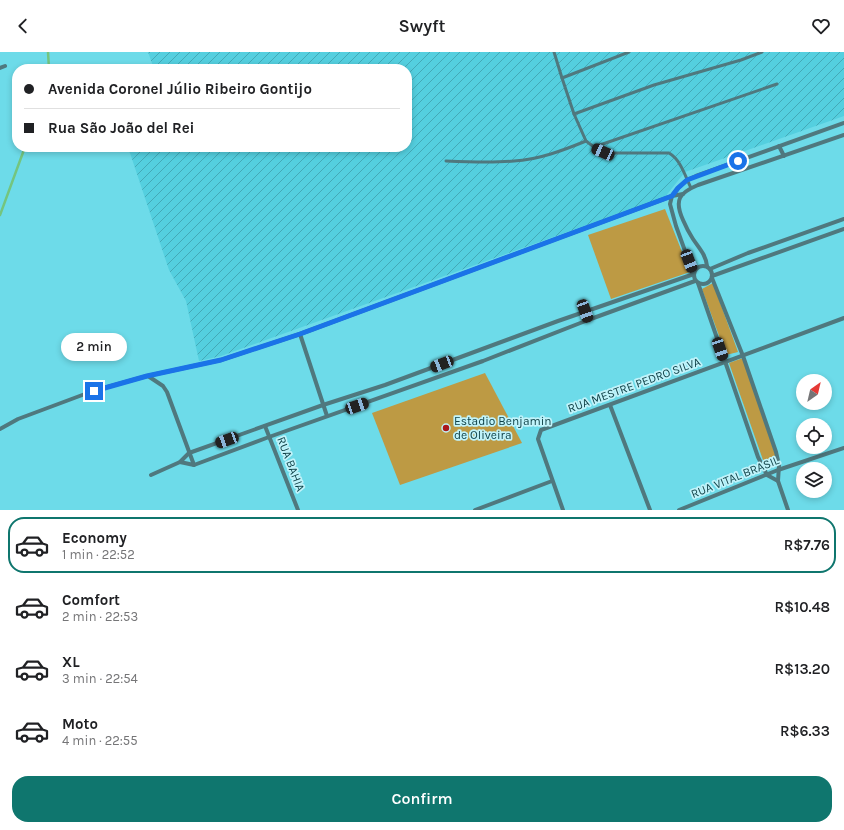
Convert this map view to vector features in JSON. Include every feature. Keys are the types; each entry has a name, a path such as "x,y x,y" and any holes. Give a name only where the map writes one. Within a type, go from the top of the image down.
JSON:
{"street":[{"path":"0,68 5,66"},
{"path":"778,481 767,475 755,447 670,204 672,196 687,180 844,123"},
{"path":"0,429 18,418 94,391 147,376 221,360 300,334 672,196 683,194 691,188 844,135"},
{"path":"779,146 784,156"},
{"path":"683,194 678,204 687,230 705,256 708,268 743,356 778,457 778,481 788,510"},
{"path":"151,476 180,462 189,453 323,405 385,385 585,311 694,274 700,266 708,268 844,218"},
{"path":"180,462 194,465 483,361 588,320 697,282 704,284 710,281 712,277 844,229"},
{"path":"808,231 812,241"},
{"path":"585,311 588,320"},
{"name":"RUA MESTRE PEDRO SILVA","path":"552,481 538,439 540,431 844,318"},
{"path":"300,334 327,416"},
{"path":"147,376 157,381 167,392 194,465"},
{"path":"610,404 650,510"},
{"name":"RUA BAHIA","path":"265,426 298,510"},
{"name":"RUA VITAL BRASIL","path":"679,510 778,470 844,448"},
{"path":"475,510 552,481 562,510"}],"lane":[{"path":"554,52 574,114 586,141 603,152 669,153 674,156 680,165 691,188"},
{"path":"562,78 629,52"},
{"path":"574,114 654,85 741,60 762,52"},
{"path":"594,147 777,84"},
{"path":"446,161 516,161 551,154 586,141"}],"shaded area":[{"path":"148,52 844,52 844,116 685,172 665,197 221,356 199,361 186,301 169,270 130,152 412,152 412,64 152,64"},
{"path":"665,209 690,272 611,299 588,235"},
{"path":"713,283 738,352 726,355 702,289"},
{"path":"743,358 777,460 763,460 729,363"},
{"name":"Estadio Benjamin de Oliveira","path":"485,373 522,443 400,485 372,413"}],"waterway":[{"path":"48,52 49,64"},
{"path":"0,215 23,152"}],"place":[{"name":"Estadio Benjamin de Oliveira","path":"446,428"}],"route":[{"path":"94,391 147,376 221,360 300,334 672,196 687,180 738,161"}]}
